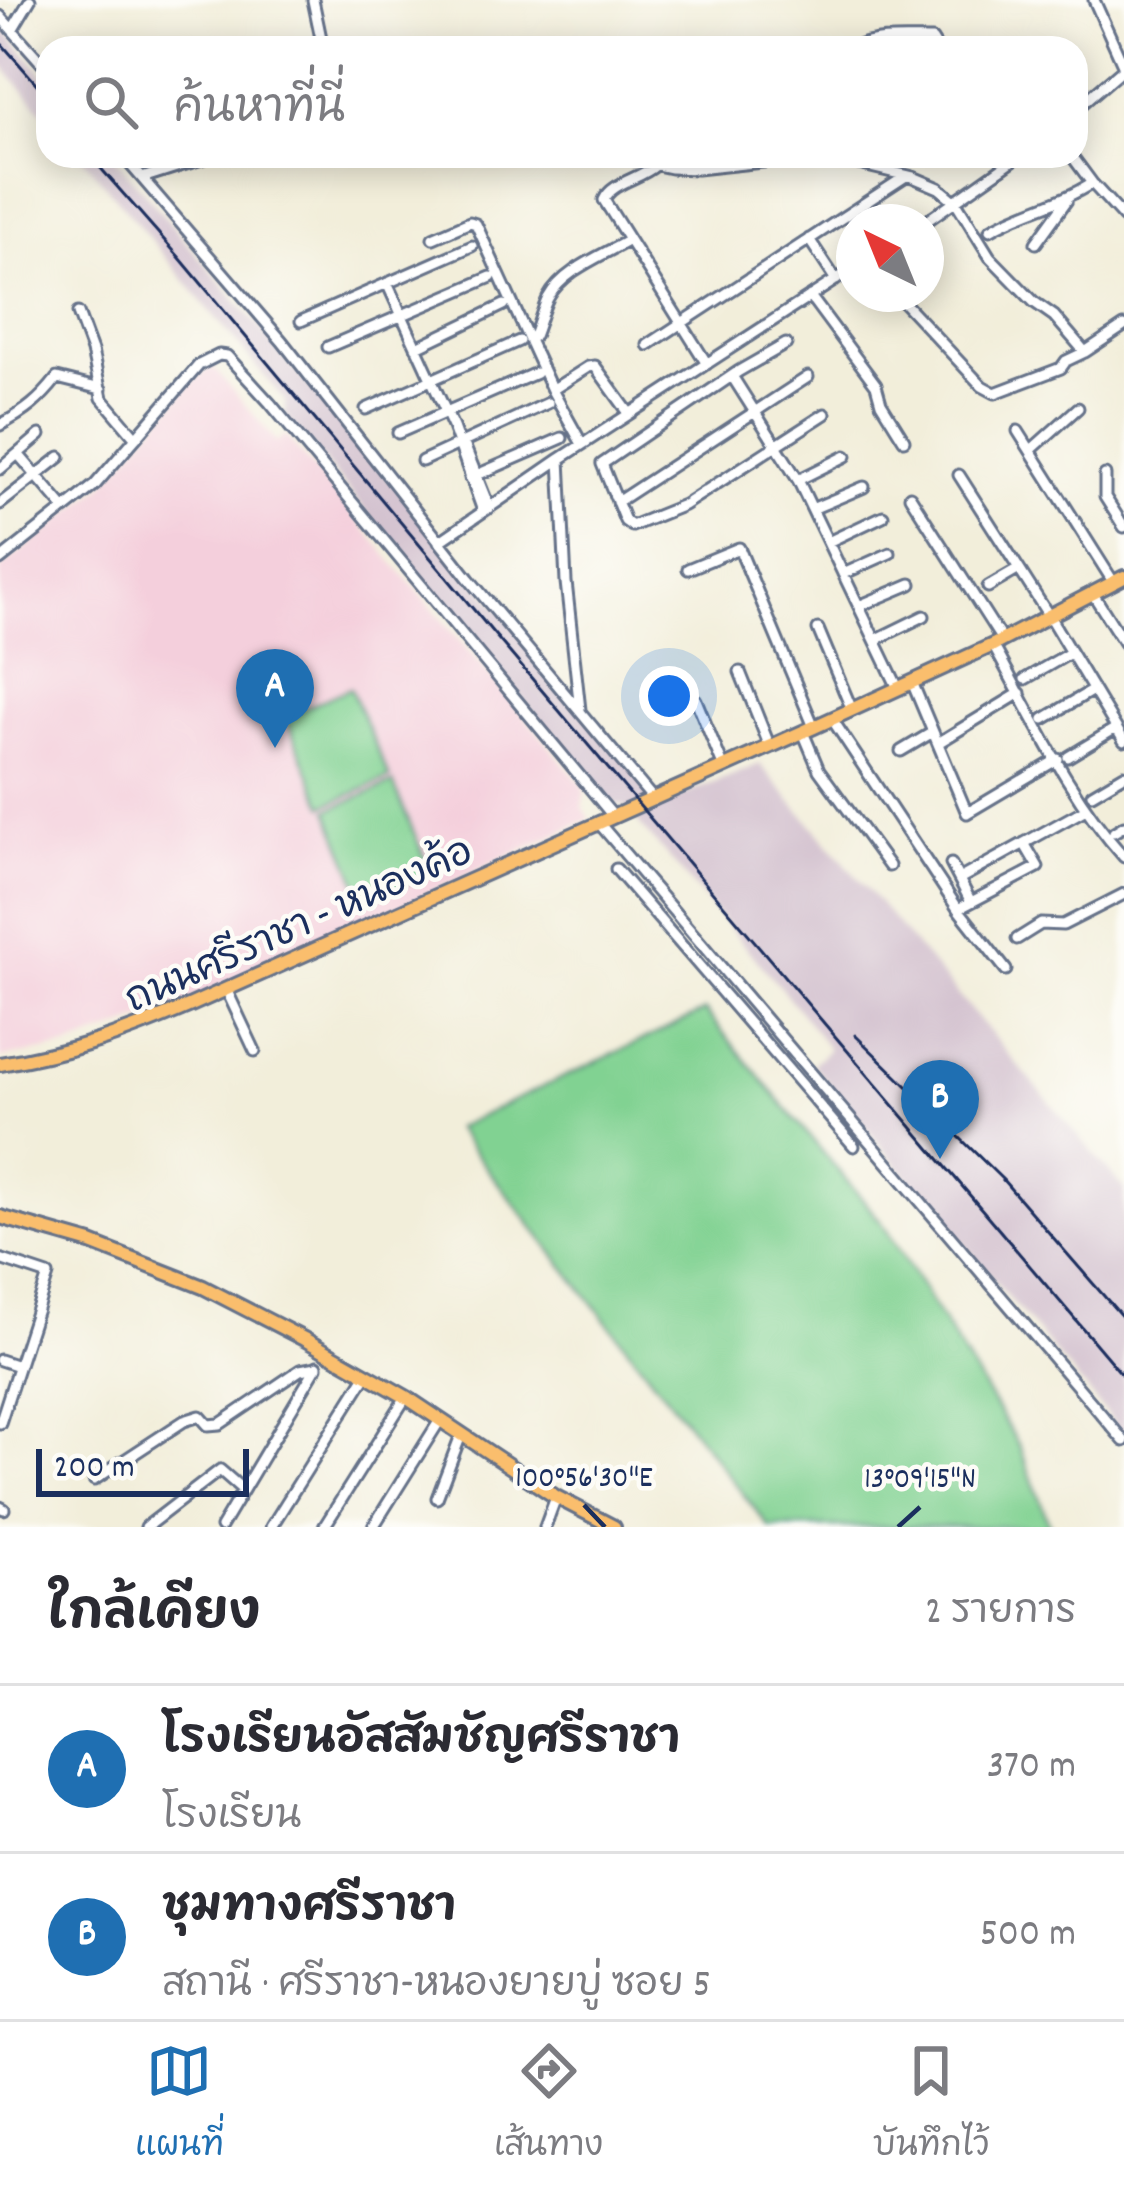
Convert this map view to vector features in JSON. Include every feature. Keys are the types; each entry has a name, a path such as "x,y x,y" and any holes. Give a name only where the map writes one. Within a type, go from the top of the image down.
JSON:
{"main road":[{"name":"ถนนศรีราชา - หนองค้อ","path":"0,1064 88,1046 226,989 852,710 1119,580"},
{"path":"0,1217 91,1244 203,1287 367,1374 556,1497 614,1527"}],"street":[{"path":"12,30 30,0"},
{"path":"313,0 320,36"},
{"path":"1088,99 1124,68 1094,0"},
{"path":"0,16 36,57"},
{"path":"133,168 282,341 439,542 654,800"},
{"path":"142,178 173,168"},
{"path":"652,168 604,200 706,364"},
{"path":"879,168 939,188 956,202 990,257 1085,352"},
{"path":"944,210 1002,168"},
{"path":"1081,168 1124,218"},
{"path":"648,345 906,176"},
{"path":"990,230 1092,183"},
{"path":"1036,243 1070,196"},
{"path":"434,238 470,222 476,224 524,340 582,444"},
{"path":"439,542 836,280 809,239"},
{"path":"365,409 524,340 536,332 556,286 629,240"},
{"path":"301,321 472,246"},
{"path":"328,347 490,278"},
{"path":"388,283 486,509"},
{"path":"810,296 876,385 881,403 904,440"},
{"path":"417,347 505,305"},
{"path":"913,312 994,393 1061,368 1124,326"},
{"path":"78,313 109,409 136,438"},
{"path":"786,344 602,464 625,521 632,526 684,505 825,414"},
{"path":"0,560 95,485 199,365 227,356 613,817"},
{"path":"552,390 596,366 628,413"},
{"path":"398,433 536,374"},
{"path":"732,376 798,480 898,688"},
{"path":"617,502 808,377"},
{"path":"0,425 29,409 56,378 100,389"},
{"path":"422,461 548,403"},
{"path":"1031,450 1078,408"},
{"path":"1018,430 1119,580"},
{"path":"0,469 40,435"},
{"path":"474,477 562,438"},
{"path":"18,454 65,509"},
{"path":"798,480 846,456"},
{"path":"0,504 60,458"},
{"path":"560,459 566,582 580,712"},
{"path":"959,475 1124,741"},
{"path":"1106,475 1105,497 1124,527"},
{"path":"812,509 864,487"},
{"path":"910,496 998,642 1020,693 1063,758 1086,809 1124,857"},
{"path":"828,542 883,516"},
{"path":"688,569 739,548 819,770 889,866"},
{"path":"843,574 890,553"},
{"path":"988,587 1019,569"},
{"path":"859,606 911,584"},
{"path":"1093,594 1124,643"},
{"path":"875,640 924,616"},
{"path":"818,629 852,710"},
{"path":"1025,679 1070,653"},
{"path":"740,672 770,747"},
{"path":"912,682 968,813 1116,728"},
{"path":"1044,719 1093,690"},
{"path":"901,751 936,738 1020,693"},
{"path":"696,700 724,768"},
{"path":"832,719 958,909 1006,970"},
{"path":"1092,794 1124,775"},
{"path":"959,879 1086,809"},
{"path":"598,822 1124,1441"},
{"path":"958,909 1038,867 1024,843"},
{"path":"951,864 971,902"},
{"path":"616,869 854,1146"},
{"path":"1017,939 1042,924 1063,925 1124,894"},
{"path":"692,956 705,946"},
{"path":"226,989 255,1051"},
{"path":"0,1259 48,1275 0,1424"},
{"path":"220,1527 326,1351"},
{"path":"0,1360 18,1366"},
{"path":"94,1480 184,1421 200,1416 208,1425 220,1424 300,1370 317,1366"},
{"path":"271,1527 367,1374"},
{"path":"324,1527 406,1397"},
{"path":"373,1527 440,1420"},
{"path":"437,1498 460,1435"},
{"path":"146,1527 220,1470 243,1490"},
{"path":"545,1527 556,1497"}],"shaded area":[{"path":"0,24 36,66 36,104 0,63"},
{"path":"91,168 123,168 665,803 760,764 1124,1189 1124,1435 812,1064 829,1049 785,993 623,805 610,804 285,415 285,401"},
{"path":"212,366 277,442 285,435 585,788 583,807 590,819 178,1006 68,1047 0,1058 0,569 102,487 192,382"}],"green space":[{"path":"350,688 390,778 324,806 285,717"},
{"path":"393,783 431,873 365,901 328,810"},
{"path":"705,1011 882,1223 1020,1447 1050,1527 769,1527 455,1128"}],"railway":[{"path":"0,42 36,83"},
{"path":"101,168 1124,1377"},
{"path":"855,1035 1003,1180 1124,1319"}],"place":[{"name":"โรงเรียนอัสสัมชัญศรีราชา","path":"275,748"},
{"name":"ชุมทางศรีราชา","path":"940,1159"}]}
